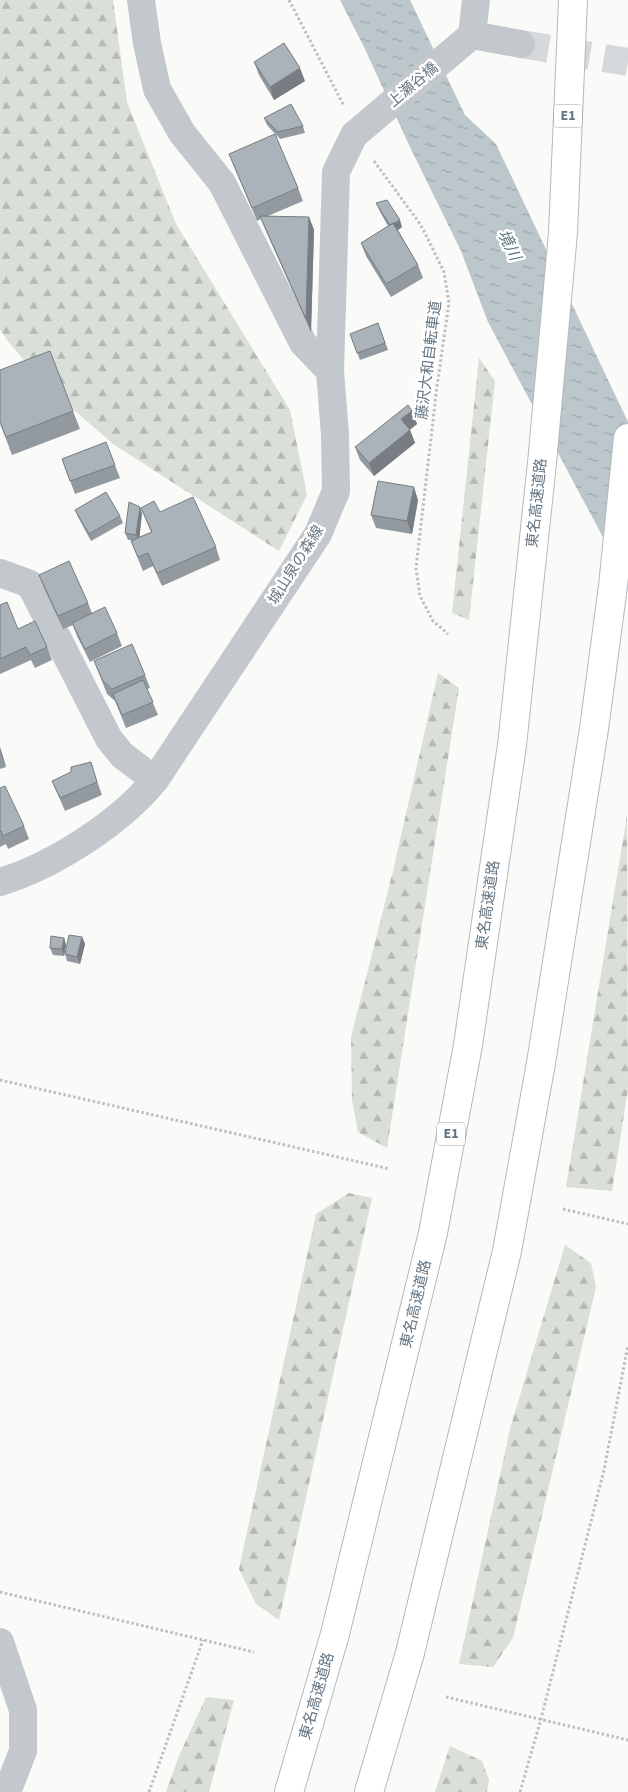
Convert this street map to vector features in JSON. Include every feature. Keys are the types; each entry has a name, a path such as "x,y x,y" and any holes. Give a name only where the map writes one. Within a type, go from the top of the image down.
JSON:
{"highway":[{"name":"東名高速道路","path":"289,1792 337,1625 433,1233 468,1045 512,745 542,463 563,232 574,0"},
{"path":"369,1792 410,1653 507,1250 541,1063 588,768 613,586 628,438"}],"street":[{"path":"140,0 157,89 182,133 222,183 303,343 330,372"},
{"path":"476,0 472,35 520,44"},
{"name":"上瀬谷橋","path":"354,134 472,35"},
{"name":"城山泉の森線","path":"0,882 56,858 100,831 143,795 155,780 318,534 336,491 335,435 330,372 336,172 354,134"},
{"path":"0,573 30,584 108,739 122,755 155,780"},
{"path":"0,1642 23,1710 12,1752 7,1792"}],"path":[{"name":"藤沢大和自転車道","path":"289,0 342,103 354,134 418,221 444,272 449,303 437,386 416,568 420,596 433,621 448,634"},
{"path":"0,1080 390,1169"},
{"path":"563,1209 628,1224"},
{"path":"520,1792 541,1719 604,1470 628,1345"},
{"path":"0,1592 254,1652"},
{"path":"150,1792 203,1640"},
{"path":"446,1697 628,1740"}],"green space":[{"path":"0,0 113,0 127,102 176,224 290,410 307,495 279,551 113,444 44,384 0,329"},
{"path":"479,358 495,381 469,620 452,613"},
{"path":"438,673 459,688 387,1148 358,1132 352,1100 351,1037 393,871"},
{"path":"627,815 628,1089 612,1191 566,1187"},
{"path":"349,1193 372,1198 279,1620 256,1604 239,1569 316,1214"},
{"path":"565,1245 591,1263 596,1287 513,1638 493,1667 459,1664 510,1429"},
{"path":"206,1697 234,1700 209,1792 166,1792 179,1756"},
{"path":"450,1746 482,1761 489,1780 487,1792 435,1792"}],"water":[{"name":"境川","path":"340,0 410,0 465,115 496,144 628,422 628,584 488,322 461,251"}],"building":[{"path":"284,43 300,68 270,87 254,62"},
{"path":"291,104 303,126 278,132 264,118"},
{"path":"275,134 298,188 252,208 229,154"},
{"path":"387,200 400,220 390,225 376,203"},
{"path":"260,216 309,217 306,319"},
{"path":"393,223 418,265 386,284 361,243"},
{"path":"378,323 385,343 357,353 350,334"},
{"path":"50,351 73,411 6,437 0,422 0,370"},
{"path":"408,405 412,411 401,419 410,430 369,463 355,447"},
{"path":"106,442 115,465 70,481 62,459"},
{"path":"378,481 414,487 407,521 371,515"},
{"path":"106,492 120,516 89,534 75,510"},
{"path":"193,497 216,547 157,573 148,553 138,557 131,541 152,532 141,508 154,501 160,512"},
{"path":"129,502 140,507 136,535 125,533"},
{"path":"69,561 88,603 58,616 39,575"},
{"path":"7,602 18,629 35,621 47,647 30,655 26,647 0,659 0,605"},
{"path":"105,607 117,633 85,649 72,623"},
{"path":"132,644 145,675 112,689 103,681 94,661"},
{"path":"143,680 153,702 122,715 113,694"},
{"path":"91,762 97,782 60,798 52,781 71,772 71,767"},
{"path":"5,786 24,826 3,836 0,832 0,788"},
{"path":"69,935 82,937 77,957 65,954"},
{"path":"51,936 64,938 62,949 50,948"}],"tunnel":[{"path":"521,44 628,62"}]}
